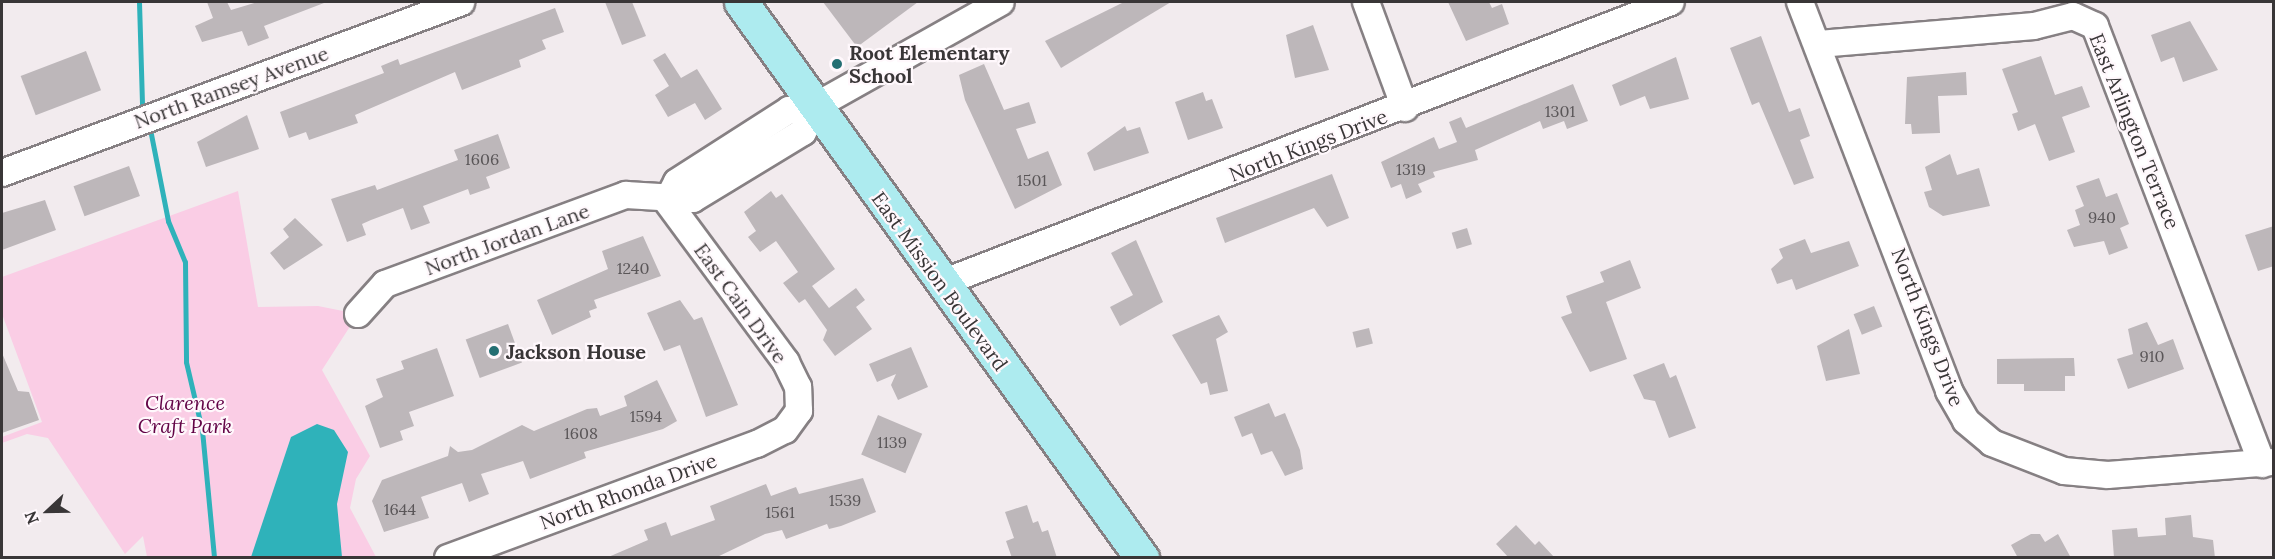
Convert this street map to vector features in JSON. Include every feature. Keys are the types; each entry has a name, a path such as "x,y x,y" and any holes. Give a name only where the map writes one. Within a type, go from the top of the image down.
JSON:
{"main road":[{"name":"East Mission Boulevard","path":"741,2 814,107 1142,558"}],"street":[{"name":"North Ramsey Avenue","path":"2,172 461,2"},
{"path":"667,201 677,182 789,110 814,107 1001,2"},
{"path":"1366,2 1406,108"},
{"name":"North Kings Drive","path":"942,283 1406,108 1671,2"},
{"name":"North Kings Drive","path":"1800,2 1819,44 1949,392 1966,421 1992,443 2064,471 2108,475 2268,463"},
{"name":"East Arlington Terrace","path":"1819,44 2034,26 2073,16 2095,26 2268,463"},
{"name":"North Jordan Lane","path":"358,314 385,284 626,195 647,194 667,201"},
{"name":"East Cain Drive","path":"667,201 786,362 798,387 800,411"},
{"name":"North Rhonda Drive","path":"448,558 757,444 785,430 800,411"}],"green space":[{"name":"Clarence Craft Park","path":"238,191 258,307 318,306 358,314 322,370 370,456 356,479 350,508 376,557 147,557 143,536 125,554 48,438 27,434 2,443 2,437 42,422 2,314 2,277"}],"water":[{"path":"317,424 334,430 348,452 337,504 342,557 251,557 291,437"}],"building":[{"path":"207,2 227,2 231,10 258,2 324,3 264,26 269,38 248,46 242,31 202,42 195,26 213,18"},
{"path":"605,2 632,2 646,36 622,45"},
{"path":"823,2 918,2 857,47"},
{"path":"1124,2 1171,2 1061,68 1045,41"},
{"path":"1448,2 1489,2 1492,8 1502,4 1509,24 1466,41"},
{"path":"555,8 564,32 542,40 546,49 519,60 521,67 462,90 455,72 355,115 358,123 309,140 306,132 289,138 280,112 384,73 381,66 398,59 400,65"},
{"path":"2190,21 2218,70 2183,82 2174,57 2161,62 2151,35"},
{"path":"1313,25 1329,70 1295,78 1286,35"},
{"path":"1761,36 1789,112 1800,108 1810,136 1800,140 1814,178 1794,185 1759,102 1752,105 1730,48"},
{"path":"86,51 101,90 36,115 21,76"},
{"path":"665,53 681,78 697,69 722,109 705,120 695,103 668,117 655,95 669,86 653,60"},
{"path":"2041,56 2055,95 2082,86 2090,107 2062,117 2075,152 2049,161 2035,124 2018,131 2012,114 2018,112 2002,69"},
{"path":"1676,57 1689,99 1650,109 1645,96 1620,106 1612,85"},
{"path":"984,64 1004,110 1029,102 1036,123 1016,129 1028,159 1048,151 1062,185 1015,209 965,100 959,75"},
{"path":"1966,72 1967,95 1938,96 1940,133 1912,134 1911,124 1905,124 1907,77"},
{"path":"1573,84 1588,121 1567,129 1564,121 1543,129 1540,121 1475,150 1478,160 1433,172 1435,177 1418,184 1422,192 1406,199 1401,184 1391,188 1381,162 1434,137 1439,149 1457,142 1449,122 1461,117 1466,128"},
{"path":"1203,92 1206,101 1212,99 1223,128 1188,140 1175,102"},
{"path":"247,115 259,149 206,167 197,142"},
{"path":"1125,126 1127,131 1140,127 1149,153 1094,171 1087,153"},
{"path":"498,134 510,168 486,177 490,188 470,195 468,189 423,206 430,223 411,230 403,208 371,220 362,224 366,235 347,242 331,199 375,185 377,190 458,160 454,150"},
{"path":"1950,154 1957,175 1979,168 1990,206 1943,216 1929,207 1924,192 1932,190 1925,167"},
{"path":"129,166 140,196 85,216 74,186"},
{"path":"1332,174 1349,218 1327,227 1314,208 1225,243 1216,218"},
{"path":"2099,178 2106,197 2117,193 2129,224 2120,228 2128,248 2109,255 2104,241 2074,247 2067,230 2080,225 2075,210 2084,206 2076,186"},
{"path":"771,191 776,198 782,194 835,269 812,286 829,308 856,288 865,300 856,307 872,329 835,356 823,340 827,330 805,299 799,303 783,283 798,272 776,241 760,252 748,237 756,231 744,212"},
{"path":"45,200 56,230 2,250 2,213"},
{"path":"295,218 323,245 284,270 270,253 289,237 283,229"},
{"path":"2274,226 2274,266 2258,271 2245,235"},
{"path":"1467,228 1472,244 1457,249 1452,233"},
{"path":"643,236 661,276 594,300 597,308 589,311 591,317 552,335 537,300 608,269 602,251"},
{"path":"1805,239 1811,253 1849,241 1859,266 1796,290 1792,279 1777,284 1771,269 1783,258 1779,249"},
{"path":"1136,240 1163,302 1120,326 1110,307 1133,295 1111,253"},
{"path":"1630,260 1641,288 1606,302 1627,359 1590,372 1561,317 1572,313 1566,296 1604,282 1600,272"},
{"path":"680,300 694,320 702,317 738,405 706,417 680,345 664,351 647,313"},
{"path":"1874,306 1882,326 1862,335 1854,314"},
{"path":"1219,315 1228,332 1216,339 1228,391 1210,395 1207,382 1201,384 1172,335"},
{"path":"2147,322 2158,345 2173,339 2184,369 2128,389 2117,359 2133,354 2128,329"},
{"name":"Jackson House","path":"508,324 522,363 480,378 466,339"},
{"path":"1369,328 1373,344 1356,348 1353,332"},
{"path":"1849,329 1860,374 1826,381 1817,346"},
{"path":"911,347 928,387 898,400 891,385 896,374 877,382 869,364"},
{"path":"437,348 454,396 409,412 414,426 400,431 403,440 380,448 365,406 383,397 376,379 404,369 401,361"},
{"path":"2,353 18,391 29,392 39,420 2,433"},
{"path":"2074,358 2075,376 2065,376 2065,391 2024,391 2024,384 1997,384 1997,359"},
{"path":"1664,363 1670,378 1676,375 1696,428 1669,438 1655,401 1644,399 1633,375"},
{"path":"657,380 677,421 663,429 584,452 586,458 530,479 523,461 481,474 489,494 469,502 462,483 421,497 429,518 384,532 372,501 382,480 448,456 450,446 458,452 472,450 522,425 534,431 587,409 597,408 600,416 627,406 624,396"},
{"path":"1269,403 1275,417 1285,413 1300,450 1303,469 1285,476 1272,451 1261,455 1252,433 1242,437 1234,417"},
{"path":"878,415 922,434 905,473 861,455"},
{"path":"863,478 876,512 841,526 829,529 827,524 786,539 782,530 765,534 715,558 606,558 648,540 644,530 666,522 671,536 715,520 710,506 766,484 771,496 796,487 799,494"},
{"path":"1027,505 1033,523 1038,521 1042,532 1048,530 1057,558 1012,558 1006,541 1014,538 1005,512"},
{"path":"2191,515 2193,537 2213,540 2215,558 2114,558 2112,530 2137,528 2138,537 2166,535 2165,518"},
{"path":"1516,525 1535,545 1539,541 1555,558 1509,558 1496,544"},
{"path":"2031,534 2040,534 2045,542 2058,534 2071,558 2018,558 2011,545"}],"waterway":[{"path":"139,2 142,106"},
{"path":"150,129 168,221 185,262 186,362 202,430 214,558"}],"place":[{"name":"Root Elementary School","path":"837,64"},
{"name":"Jackson House","path":"494,351"}]}
